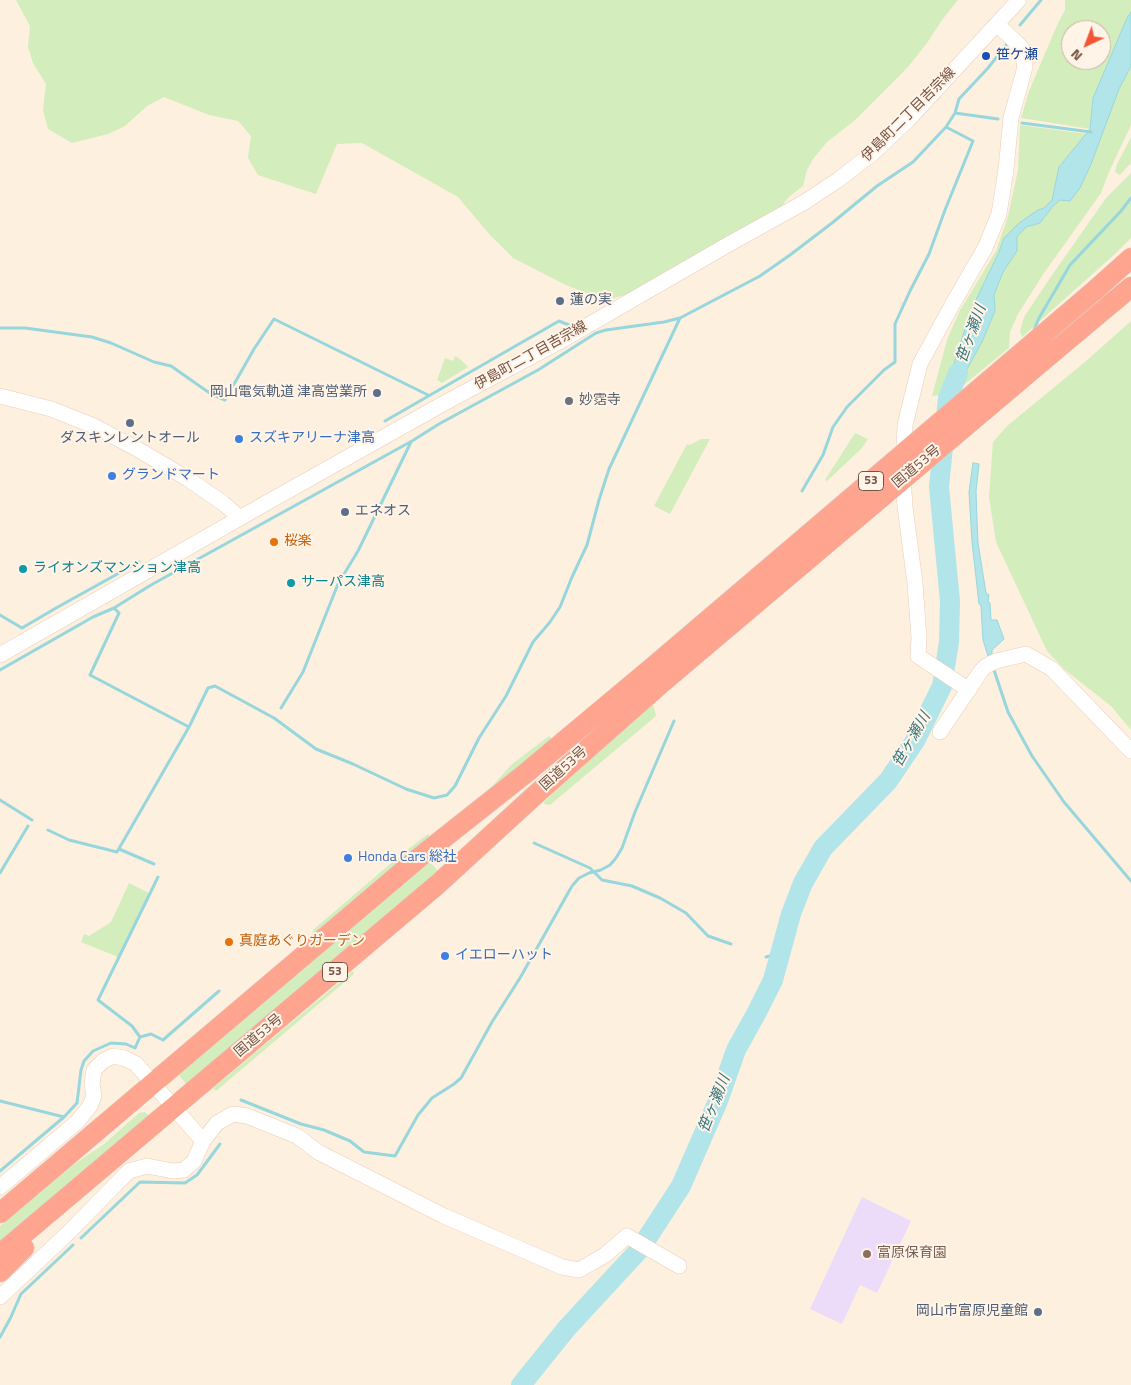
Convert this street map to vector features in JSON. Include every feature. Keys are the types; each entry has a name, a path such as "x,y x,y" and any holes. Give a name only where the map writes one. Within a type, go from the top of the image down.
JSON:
{"highway":[{"name":"国道53号","path":"0,1254 438,884 527,802 656,676 1131,258"},
{"name":"国道53号","path":"0,1213 421,856 526,773 656,676 1131,287"},
{"path":"0,1272 99,1172"}],"street":[{"name":"伊島町二丁目吉宗線","path":"0,655 240,518 448,401 559,342 803,203 838,180 873,153 908,120 1019,0"},
{"path":"966,688 918,656 919,638 916,592 904,507 905,425 920,364 985,248 999,214 1011,118 1025,67 1021,47 997,24"},
{"path":"0,396 51,409 101,430 188,479 223,503 240,518"},
{"path":"940,732 966,688 981,670 991,663 1026,654 1052,670 1131,751"},
{"path":"0,1187 77,1122 90,1106 94,1096 92,1084 94,1070 103,1061 113,1056 124,1058 136,1064 202,1141"},
{"path":"0,1297 67,1234 129,1171 148,1166 173,1171 184,1170 194,1161 202,1141 217,1123 233,1114 247,1116 297,1136 318,1152 444,1216 562,1267 579,1270 605,1255 627,1236 679,1266"}],"shaded area":[{"path":"862,1197 911,1221 877,1293 860,1285 842,1324 810,1309"}],"green space":[{"path":"16,0 958,0 908,67 854,121 827,142 813,159 807,170 803,186 785,201 782,208 628,294 614,298 593,296 566,285 513,258 490,235 458,197 362,143 337,144 316,194 258,175 248,158 251,136 238,121 209,115 164,97 147,106 125,126 108,134 72,143 48,129 43,110 46,84 33,63 28,47 30,26"},
{"path":"1065,0 1131,0 1131,12 1111,56 1111,20 1061,20 1061,70 1105,70 1093,98 1090,129 1021,118 1029,91 1065,10"},
{"path":"1131,66 1131,125 1101,193 1044,273 1018,314 1010,332 1009,348 960,388 995,311 994,295 1003,272 1017,251 1017,237 1026,227 1040,223 1060,199 1080,188 1119,89"},
{"path":"1020,125 1087,134 1059,167 1052,200 1004,239 971,310 952,370 941,395 932,396 947,340 959,312 996,251 1008,216 1018,170"},
{"path":"1131,137 1131,163 1120,175 1115,172 1117,164"},
{"path":"1131,173 1131,238 1022,337 1020,331 1024,317 1106,198"},
{"path":"1131,321 1131,730 1111,706 1065,670 1047,651 996,542 989,497 993,442 1007,426 1085,362"},
{"path":"455,356 468,367 442,383 437,380 445,358 453,361"},
{"path":"855,433 868,439 862,448 827,481 825,480"},
{"path":"701,439 710,439 670,514 654,506 687,444 690,445"},
{"path":"653,703 656,716 550,805 544,804 562,785"},
{"path":"549,736 553,740 474,807 511,765"},
{"path":"428,834 431,837 314,936 312,933 314,929"},
{"path":"430,862 440,873 186,1084 178,1074"},
{"path":"129,883 149,893 118,957 81,942 84,934 89,936 111,922"},
{"path":"353,971 353,975 216,1091 213,1088"},
{"path":"145,1112 150,1117 0,1246 0,1226 67,1169 104,1144 139,1113"}],"water":[{"path":"1131,12 1131,66 1119,89 1080,188 1070,201 1060,200 1040,223 1026,227 1017,237 1017,251 1003,272 994,295 995,311 982,342 967,369 960,388 939,407 941,395 952,370 971,310 1004,238 1019,223 1044,208 1052,200 1059,167 1090,129 1093,98 1105,70 1111,70 1111,56"},
{"path":"973,463 979,464 976,491 978,543 986,593 989,595 988,602 990,603 991,620 997,620 1004,639 992,650 992,654 988,656 983,640 981,606 979,604 972,542 969,492"}],"waterway":[{"path":"1020,25 1041,0"},
{"path":"0,670 538,370 596,333 680,318 760,276 832,223 877,186 913,162 946,127 955,113 959,99 1007,44"},
{"path":"955,113 998,119"},
{"path":"1022,123 1091,132"},
{"path":"802,491 823,455 833,427 847,407 884,370 895,362 895,324 929,254 973,141 946,127"},
{"path":"1033,332 1039,318 1070,265 1131,198"},
{"path":"48,830 69,840 117,852 189,727 208,688 215,686 274,718 316,749 406,789 434,798 447,795 455,786 479,738 506,696 533,642 560,607 587,545 609,469 680,318"},
{"path":"0,328 25,328 92,337 111,343 154,362 171,366 211,394 225,400 254,349 274,319 428,395"},
{"path":"385,421 559,321 569,325"},
{"name":"笹ヶ瀬川","path":"521,1385 567,1328 640,1249 681,1186 718,1101 736,1050 773,980 791,914 803,883 823,848 888,781 915,741 942,686 949,642 950,601 939,487 948,398 958,373"},
{"path":"281,708 303,672 338,584 358,551 411,442"},
{"path":"0,615 22,628 139,562"},
{"path":"114,608 119,613 90,675 189,727"},
{"path":"993,667 1008,712 1032,756 1064,802 1131,881"},
{"path":"241,1100 301,1124 324,1130 350,1141 364,1152 395,1156 418,1115 432,1098 461,1078 572,886 579,878 601,870 610,865 616,858 622,848 635,812 674,721"},
{"path":"0,800 32,820"},
{"path":"0,873 28,826"},
{"path":"534,843 590,868 602,880 632,886 660,898 686,913 708,936 731,944"},
{"path":"119,849 154,864"},
{"path":"140,1037 132,1026 98,1000 158,877"},
{"path":"766,957 781,953"},
{"path":"0,1101 64,1117 77,1103 81,1070 84,1061 93,1051 111,1043 126,1044 135,1048 140,1037 151,1034 163,1040 219,991"},
{"path":"0,1171 64,1117"},
{"path":"81,1238 140,1182 185,1183 197,1175 220,1144"},
{"path":"0,1337 21,1294 73,1245"}],"place":[{"name":"笹ケ瀬","path":"986,56"},
{"name":"蓮の実","path":"560,301"},
{"name":"岡山電気軌道 津高営業所","path":"377,393"},
{"name":"妙霑寺","path":"569,401"},
{"name":"ダスキンレントオール","path":"130,423"},
{"name":"スズキアリーナ津高","path":"239,439"},
{"name":"グランドマート","path":"112,476"},
{"name":"エネオス","path":"345,512"},
{"name":"桜楽","path":"274,542"},
{"name":"ライオンズマンション津高","path":"23,569"},
{"name":"サーパス津高","path":"291,583"},
{"name":"Honda Cars 総社","path":"348,858"},
{"name":"真庭あぐりガーデン","path":"229,942"},
{"name":"イエローハット","path":"445,956"},
{"name":"富原保育園","path":"867,1254"},
{"name":"岡山市富原児童館","path":"1038,1312"}]}
